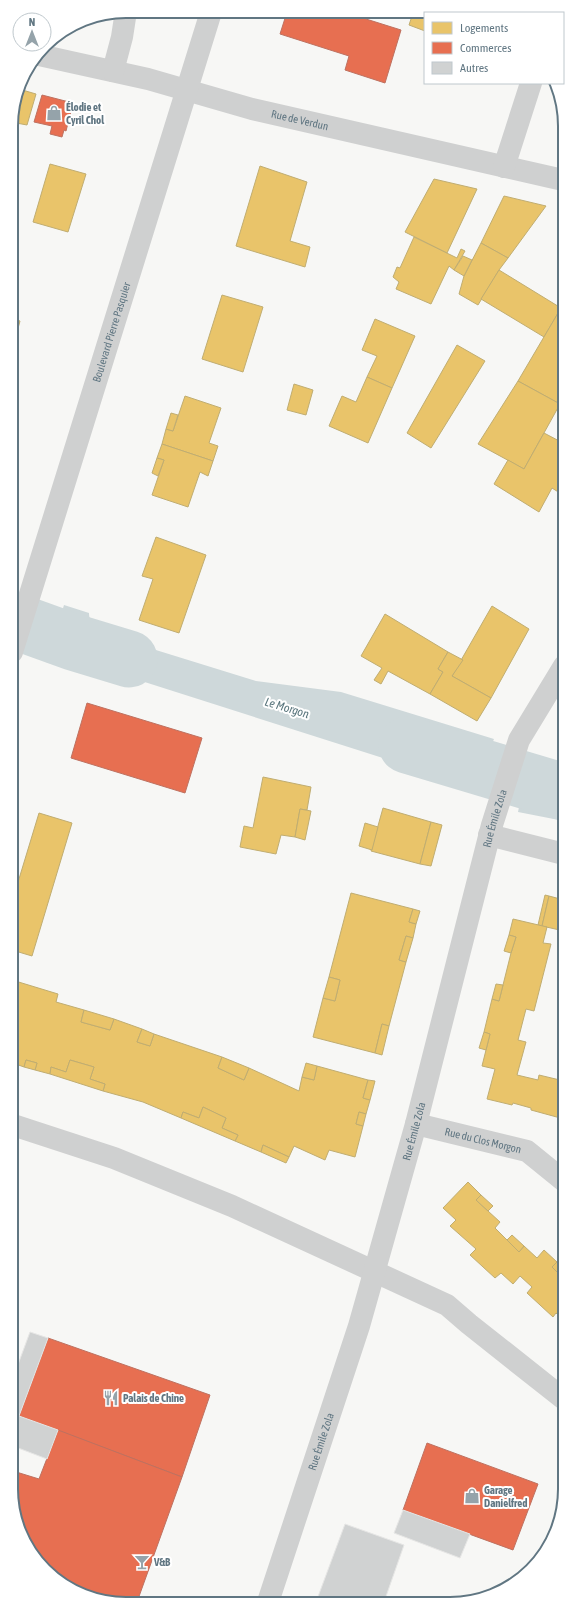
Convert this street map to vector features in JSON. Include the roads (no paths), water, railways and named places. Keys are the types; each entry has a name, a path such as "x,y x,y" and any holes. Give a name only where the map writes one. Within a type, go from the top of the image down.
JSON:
{"street":[{"path":"113,71 122,37 125,18"},
{"name":"Boulevard Pierre Pasquier","path":"18,632 209,18"},
{"name":"Rue de Verdun","path":"45,55 187,89 252,109 558,179"},
{"path":"504,167 531,84"},
{"name":"Rue Émile Zola","path":"270,1597 359,1326 416,1124 491,830 519,740 558,676"},
{"path":"491,830 558,852"},
{"name":"Rue du Clos Morgon","path":"416,1124 527,1151 558,1175"},
{"path":"18,1127 114,1158 232,1206 447,1305 558,1394"}],"water":[{"path":"64,605 89,613 93,624 98,628 104,632 130,642 256,681 341,692 494,739 484,763 477,788 63,656 60,666 46,662"},
{"path":"513,753 533,758 541,767 558,771 558,820 518,812 520,802 502,797"}],"waterway":[{"name":"Le Morgon","path":"18,622 73,642 129,659"},
{"name":"Le Morgon","path":"407,745 558,790"}],"place":[{"name":"Élodie et Cyril Chol","path":"54,113"},
{"name":"Palais de Chine","path":"111,1398"},
{"name":"Garage Danielfred","path":"472,1496"},
{"name":"V&B","path":"142,1562"}]}
